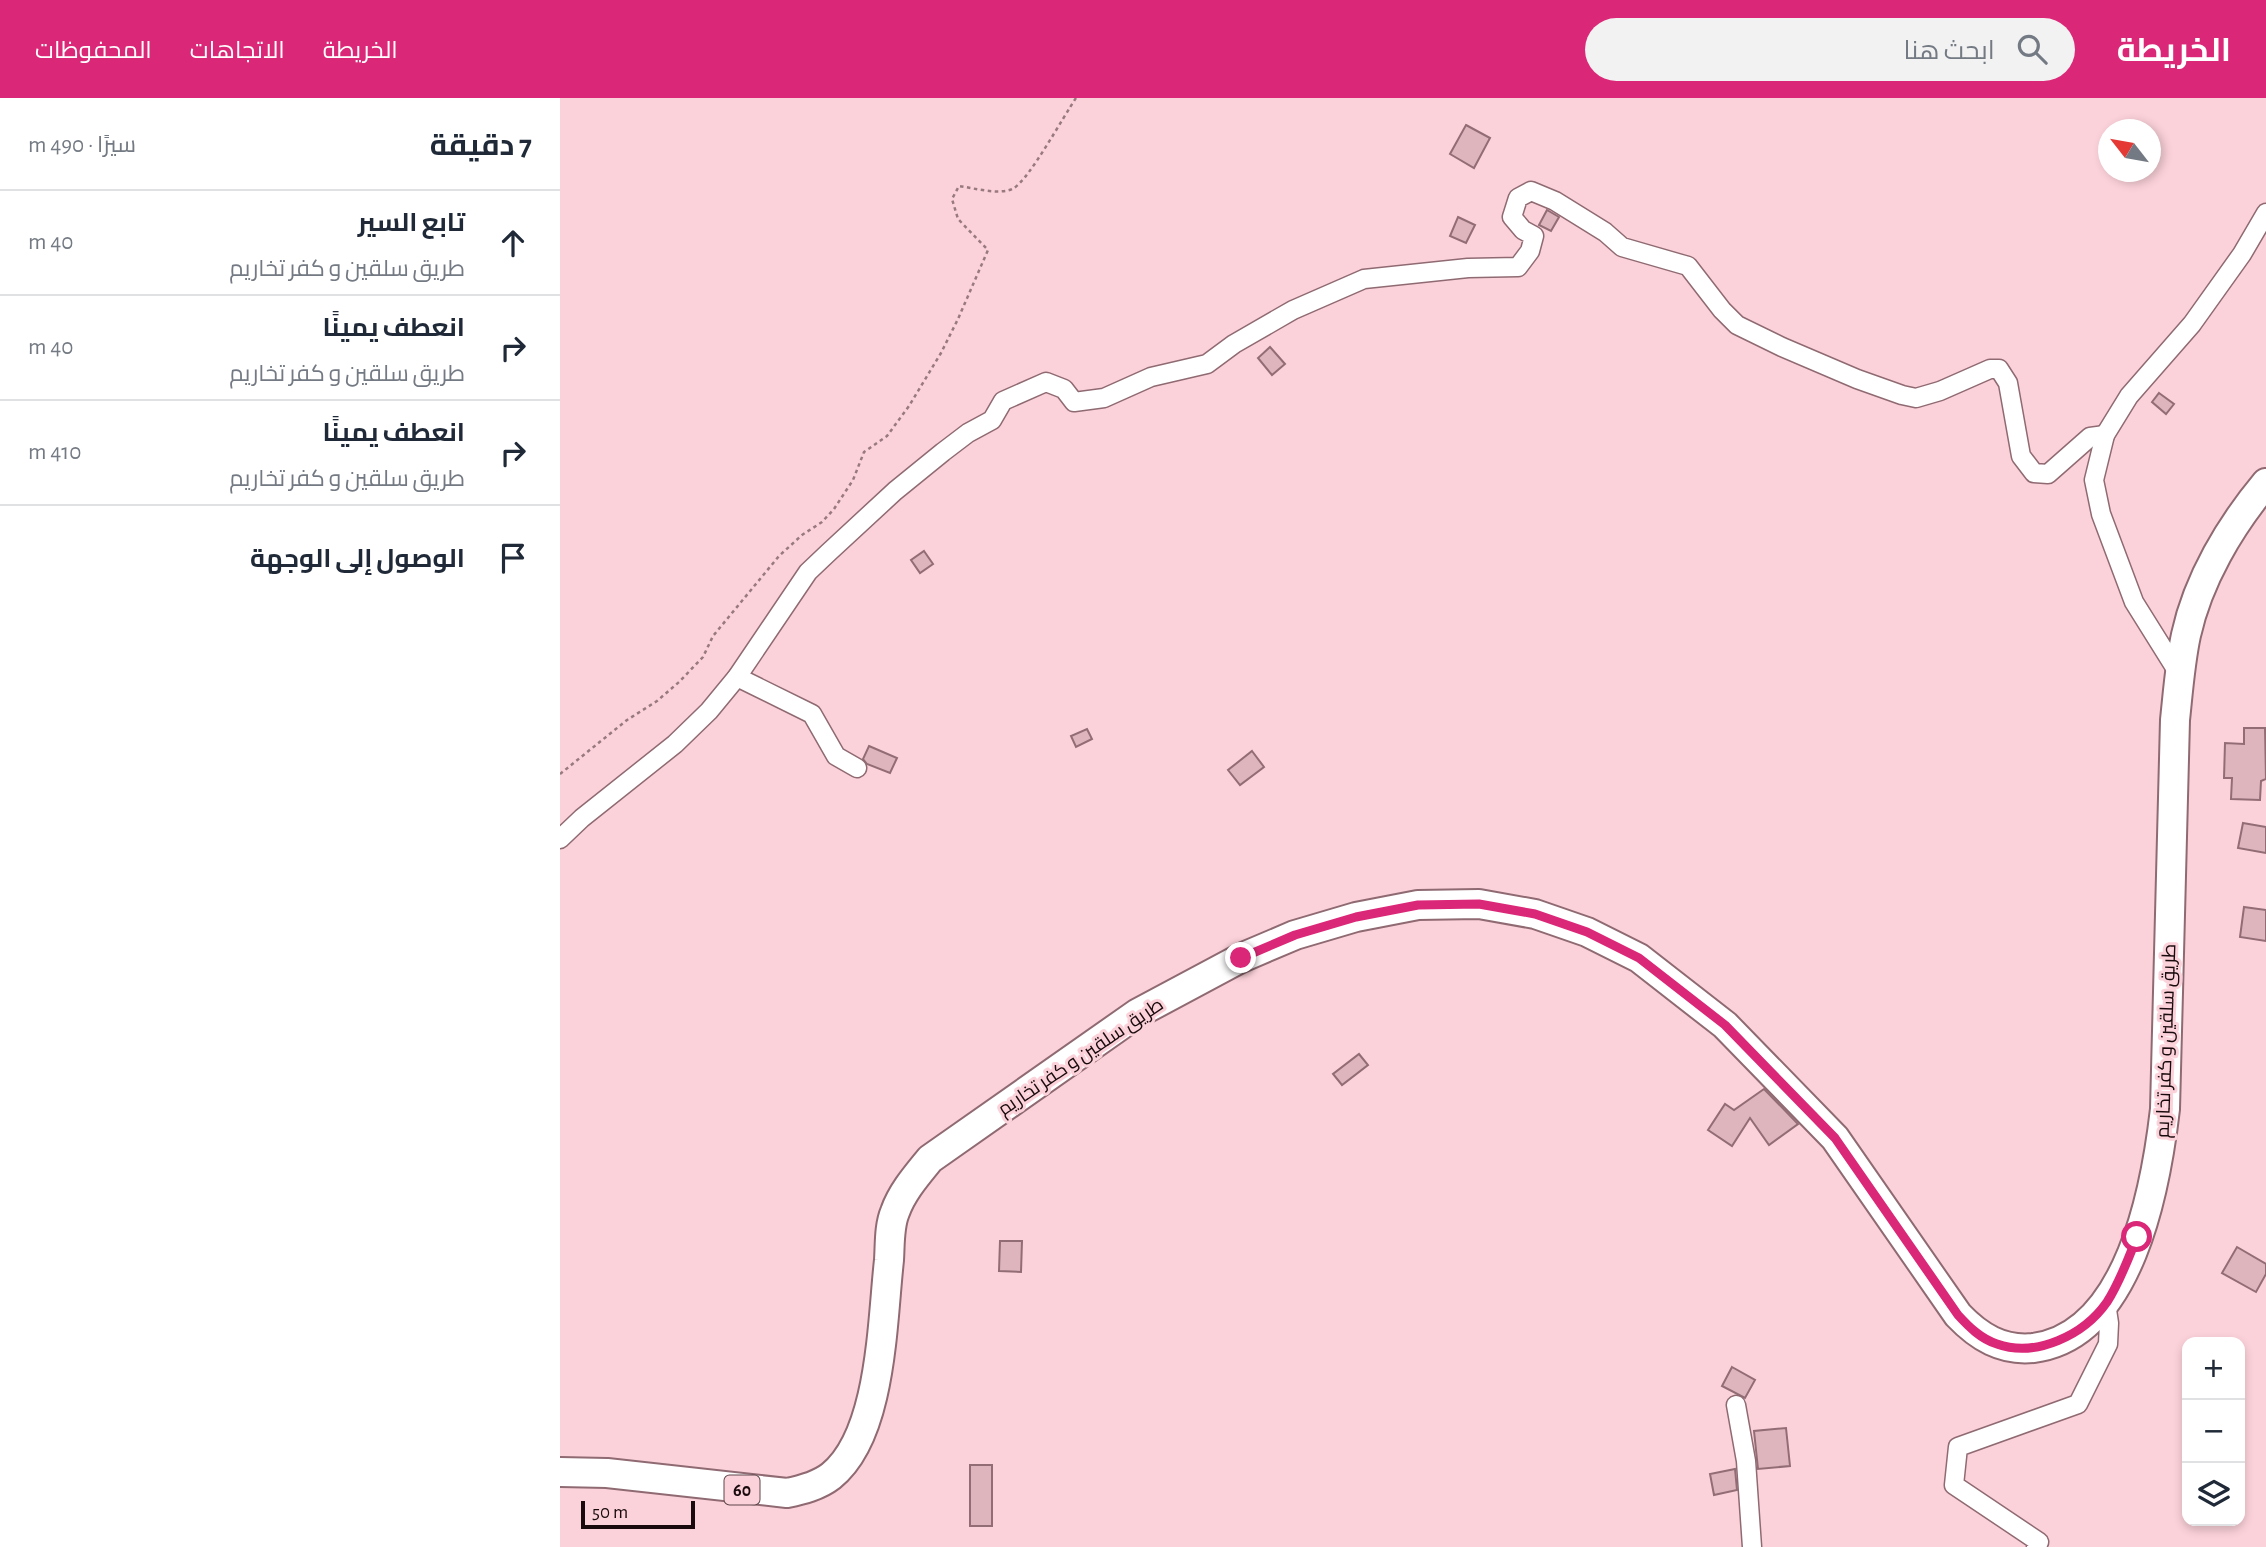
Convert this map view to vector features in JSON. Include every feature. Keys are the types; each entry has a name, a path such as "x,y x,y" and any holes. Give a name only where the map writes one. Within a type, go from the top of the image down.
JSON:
{"main road":[{"name":"طريق سلقين و كفر تخاريم","path":"560,1472 607,1473 787,1493 810,1488 830,1477 848,1459 861,1436 873,1398 894,1214 911,1182 930,1159 1138,1013 1241,958 1295,935 1356,917 1418,905 1479,904 1535,914 1587,932 1639,958 1725,1025 1835,1138 1958,1315 1974,1332 1996,1344 2021,1349 2045,1346 2065,1338 2106,1303 2137,1237 2160,1152 2164,1120 2175,720 2180,675 2187,632 2202,584 2224,542 2266,483"}],"street":[{"path":"560,839 582,818 676,744 709,710 737,677 808,572 905,483 968,433 992,420 1003,401 1046,382 1064,389 1074,402 1104,398 1151,377 1208,364 1234,344 1293,310 1364,279 1468,268 1518,267 1530,251 1535,236 1523,230 1512,217 1518,198 1531,191 1555,201 1622,247 1688,266 1737,325 1857,379 1902,396 1916,398 1940,391 1990,369 1999,369 2008,383 2021,456 2035,473 2048,474 2090,437 2105,435"},
{"path":"2180,675 2134,602 2101,514 2094,480 2105,435 2129,396 2204,308 2242,254 2266,213"},
{"path":"737,677 812,714 836,756 857,768"},
{"path":"2036,1547 2039,1542 1954,1485 1958,1447 2078,1404 2108,1344 2106,1303"},
{"path":"1735,1405 1746,1461 1752,1547"}],"path":[{"path":"560,775 626,720 657,701 679,682 703,657 713,636 779,556 834,509 853,480 864,452 887,436 941,353 988,250 958,219 951,200 960,186 1002,191 1013,189 1026,176 1076,98"}],"building":[{"path":"1466,125 1490,138 1474,168 1450,154"},
{"path":"1547,210 1559,217 1551,231 1539,225"},
{"path":"1458,217 1475,225 1466,243 1450,236"},
{"path":"1270,347 1285,364 1272,375 1258,358"},
{"path":"2159,393 2174,404 2166,414 2152,402"},
{"path":"924,551 933,564 920,573 911,560"},
{"path":"2244,728 2265,728 2266,779 2261,781 2260,800 2231,799 2232,778 2224,778 2225,743 2244,744"},
{"path":"1087,729 1092,739 1076,747 1071,736"},
{"path":"869,746 897,758 890,773 867,764 863,759"},
{"path":"1252,751 1264,767 1240,785 1228,770"},
{"path":"2243,823 2266,827 2266,853 2238,848"},
{"path":"2244,907 2266,910 2266,941 2240,937"},
{"path":"1359,1054 1368,1065 1342,1085 1333,1074"},
{"path":"1764,1089 1798,1124 1769,1145 1750,1118 1732,1146 1708,1130 1725,1104 1734,1110"},
{"path":"1000,1241 1022,1241 1021,1272 999,1271"},
{"path":"2237,1247 2266,1264 2266,1274 2256,1292 2222,1273"},
{"path":"1732,1367 1755,1380 1745,1398 1722,1386"},
{"path":"1786,1428 1790,1466 1758,1469 1754,1431"},
{"path":"970,1465 992,1465 992,1526 970,1526"},
{"path":"1735,1469 1737,1490 1714,1495 1710,1474"}],"route":[{"path":"1241,958 1295,935 1356,917 1418,905 1479,904 1535,914 1587,932 1639,958 1725,1025 1835,1138 1958,1315 1974,1332 1996,1344 2021,1349 2045,1346 2065,1338 2088,1321 2106,1303 2137,1237"}]}
